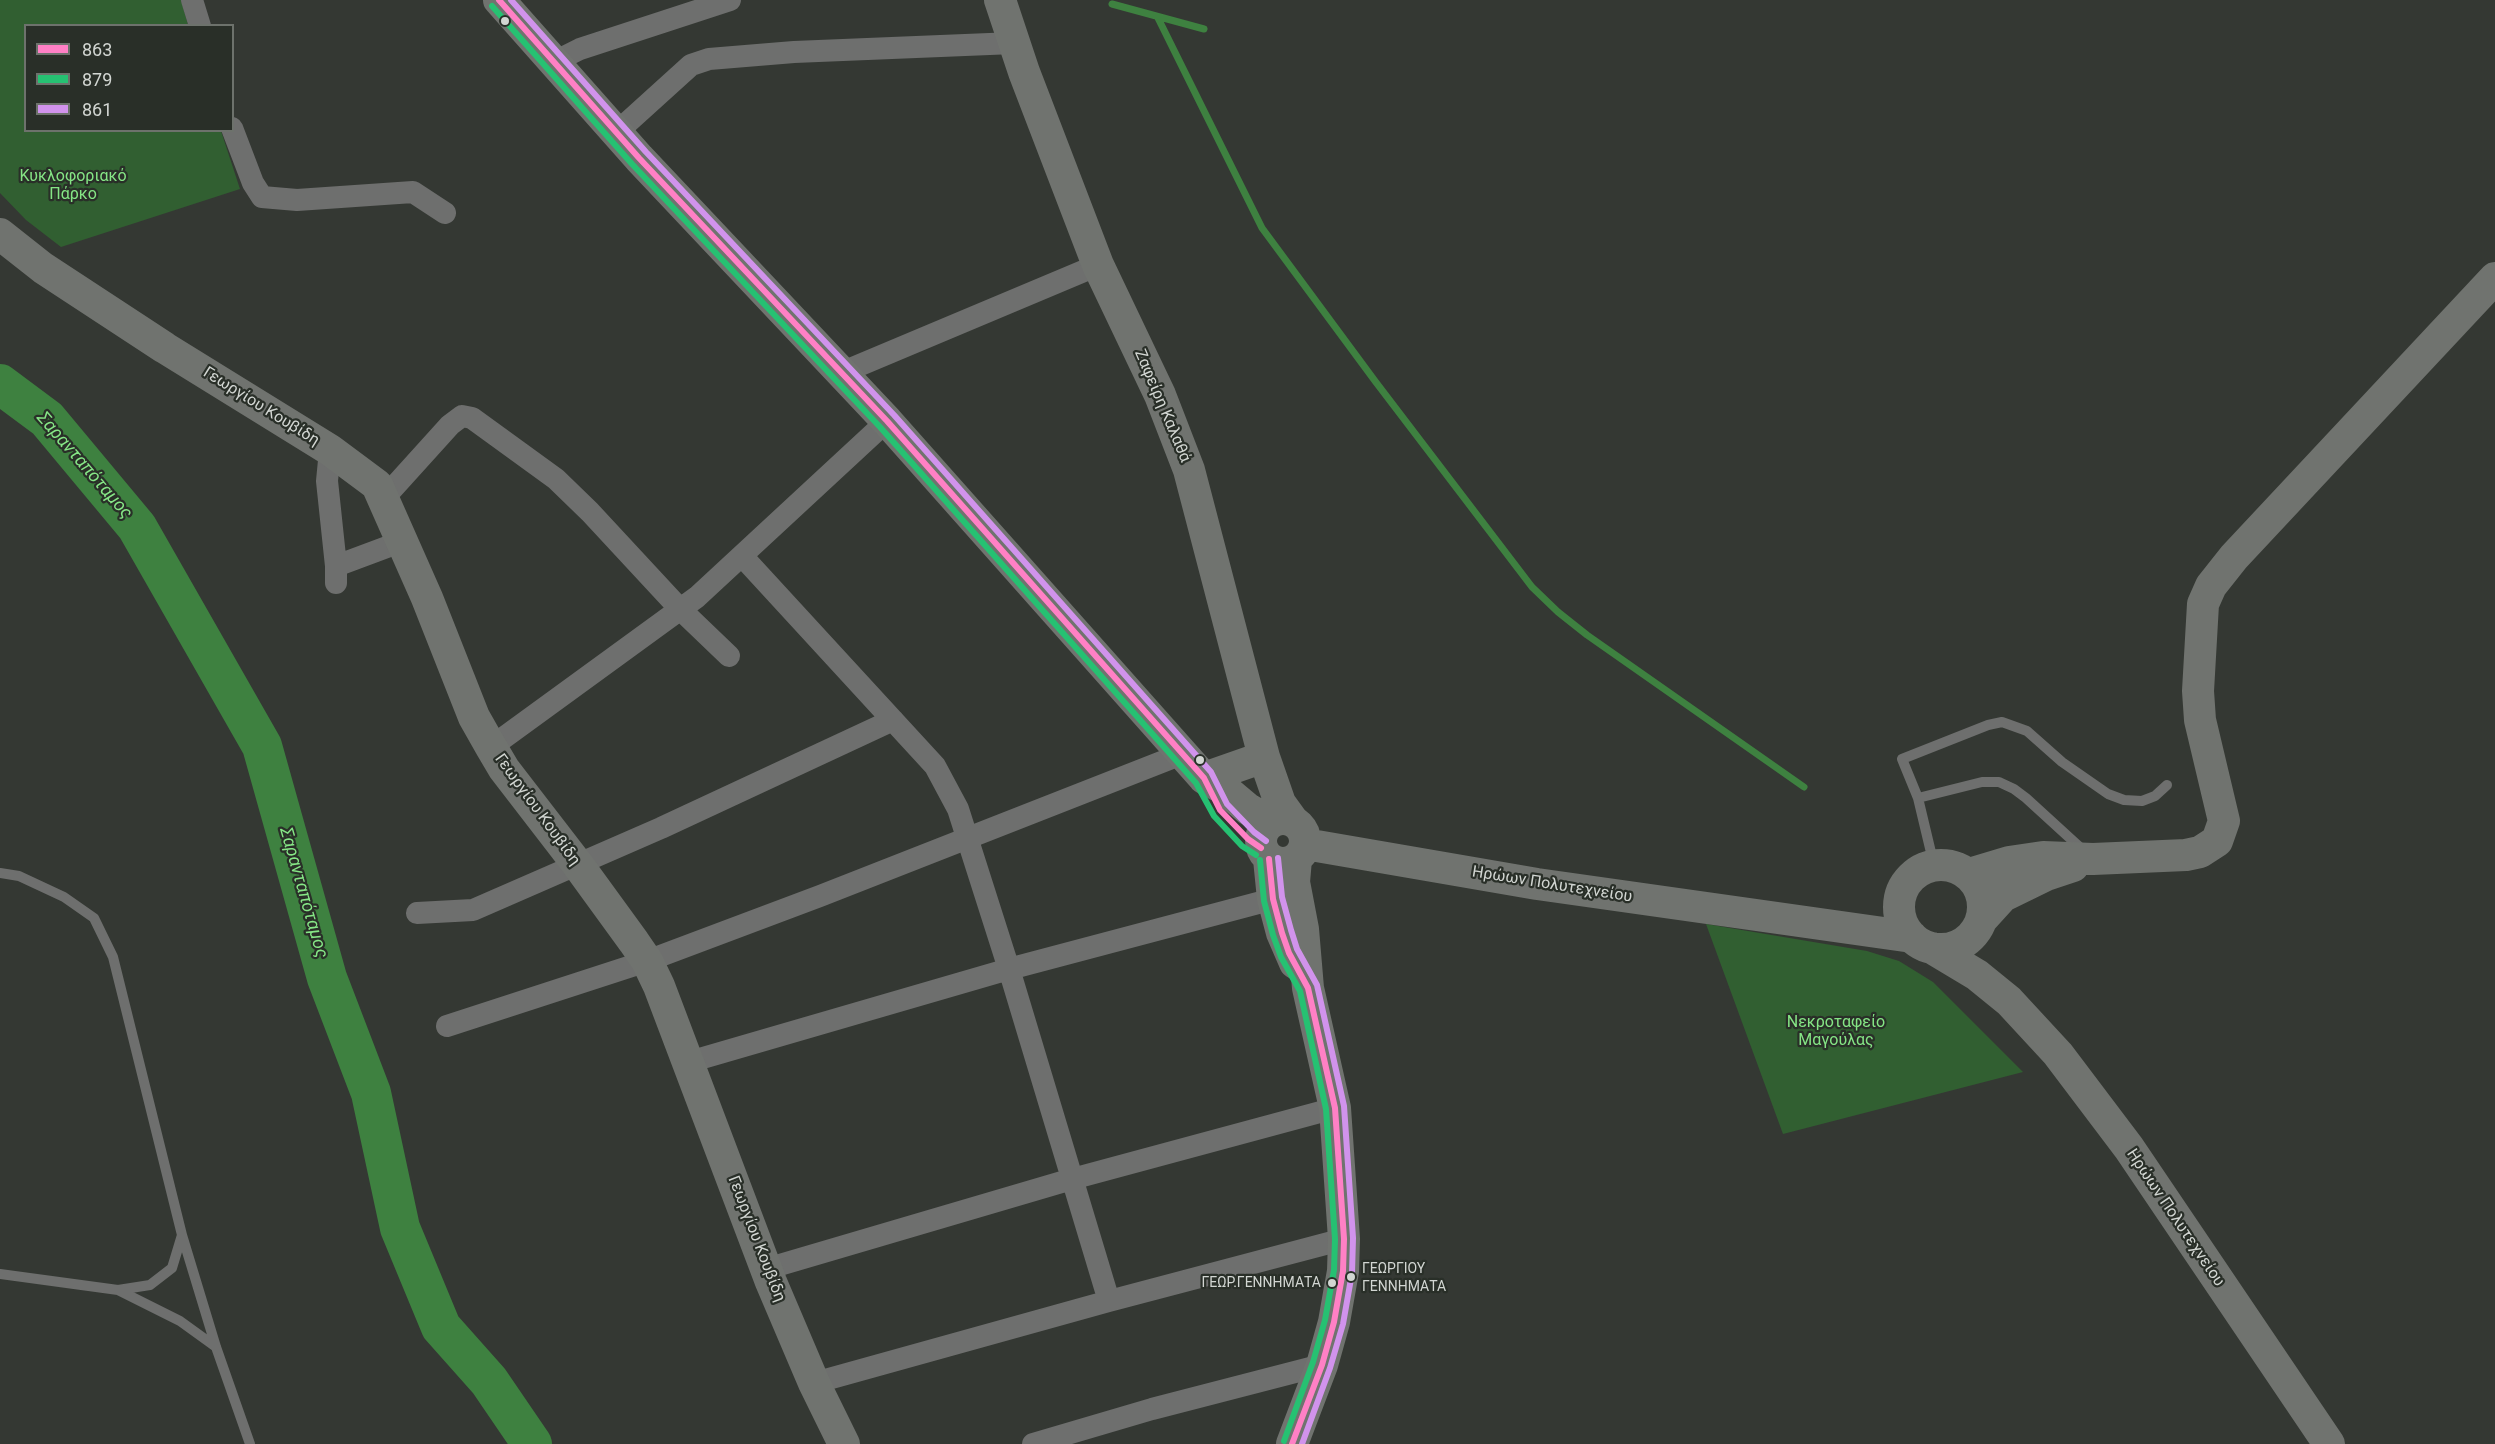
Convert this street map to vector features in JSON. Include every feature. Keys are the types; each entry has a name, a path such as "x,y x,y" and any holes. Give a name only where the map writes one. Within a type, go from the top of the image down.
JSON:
{"main road":[{"path":"499,0 617,132 887,422 1204,778 1223,788 1283,842 1303,929 1308,988 1335,1108 1344,1239 1343,1271 1334,1322 1322,1365 1292,1444"},
{"name":"Ζαφείρη Καλαθά","path":"1000,0 1098,265 1160,395 1189,470 1264,757 1277,795 1283,842"},
{"name":"Γεωργίου Κουβίδη","path":"0,234 43,268 165,348 330,450 377,485 403,541 474,717 504,769 578,865 646,961 689,1062 766,1269 814,1383 844,1444"},
{"path":"1969,874 2009,862 2043,858 2093,859 2186,855 2209,848 2217,841 2224,820 2200,720 2198,691 2203,604 2211,586 2234,557 2495,278"},
{"path":"1204,778 1264,757"},
{"path":"1283,842 1274,898 1289,953 1308,988"},
{"name":"Ηρώων Πολυτεχνείου","path":"1283,842 1537,884 1800,921 1922,943 1977,975 2009,1001 2058,1054 2129,1148 2329,1444"},
{"path":"1981,922 1984,902 1979,886 1969,874 1952,866 1934,865 1913,875 1900,895 1900,918 1922,943 1943,949 1964,942 1981,922 2003,896 2046,875 2093,859"},
{"name":"Ηρώων Πολυτεχνείου","path":"1800,921 1831,924 1854,923 1875,915 1900,895"},
{"name":"Ηρώων Πολυτεχνείου","path":"1981,922 1991,963 2009,1001"}],"street":[{"path":"192,0 199,24"},
{"path":"554,62 679,8 730,0"},
{"path":"617,132 691,65 709,59 794,52 1014,43"},
{"path":"234,132 253,183 262,197 297,200 413,192 445,213"},
{"path":"841,374 1098,265"},
{"path":"384,498 450,425 462,416 472,418 556,479 590,512 680,609 729,656"},
{"path":"491,747 697,597 887,422"},
{"path":"330,450 327,481 336,574 403,541"},
{"path":"742,556 935,766 958,809 1010,969 1109,1301"},
{"path":"417,914 473,910 578,865 893,720"},
{"path":"447,1026 646,961 1182,754"},
{"path":"689,1062 1010,969 1274,898"},
{"path":"766,1269 1072,1179 1335,1108"},
{"path":"814,1383 1344,1239"},
{"path":"1033,1444 1152,1409 1322,1365"}],"lane":[{"path":"1934,865 1918,798 1902,759 1988,725 2002,722 2027,731 2062,762 2108,794 2124,800 2142,801 2155,796 2167,785"},
{"path":"1918,798 1982,782 1999,782 2026,798 2093,859"},
{"path":"0,873 18,876 64,897 94,918 113,957 182,1235 216,1347 250,1444"},
{"path":"0,1274 118,1290 150,1285 172,1268 182,1235"},
{"path":"118,1290 180,1321 216,1347"}],"green space":[{"name":"Κυκλοφοριακό Πάρκο","path":"0,0 181,0 188,24 24,24 24,132 221,132 240,189 61,247 26,220 0,193"},
{"name":"Νεκροταφείο Μαγούλας","path":"1706,924 1867,951 1899,961 1933,982 2023,1072 1783,1134"}],"waterway":[{"path":"1112,4 1204,29"},
{"path":"1158,18 1262,228 1532,587 1587,635 1804,787"},
{"name":"Σαρανταπόταμος","path":"0,384 47,419 137,527 262,746 327,978 371,1093 400,1228 441,1327 489,1381 532,1444"}],"transit line":[{"name":"863","path":"499,0 639,158 887,421 1204,778 1220,810 1248,839 1261,848"},
{"name":"861","path":"511,0 646,152 894,415 1211,772 1227,804 1266,841"},
{"name":"879","path":"492,6 632,164 880,427 1196,783 1214,816 1242,846 1256,855"},
{"name":"861","path":"1278,858 1282,897 1297,949 1317,985 1344,1106 1353,1238 1352,1273 1343,1324 1330,1368 1302,1444"},
{"name":"863","path":"1269,859 1273,899 1282,933 1289,953 1308,988 1335,1108 1344,1239 1343,1271 1334,1322 1322,1365 1292,1444"},
{"name":"879","path":"1260,860 1264,901 1273,935 1281,957 1300,991 1326,1109 1335,1239 1334,1270 1325,1320 1313,1362 1284,1441"}],"place":[{"name":"ΓΕΩΡΓΙΟΥ ΓΕΝΝΗΜΑΤΑ","path":"1351,1277"},
{"name":"ΓΕΩΡ.ΓΕΝΝΗΜΑΤΑ","path":"1332,1283"}]}
